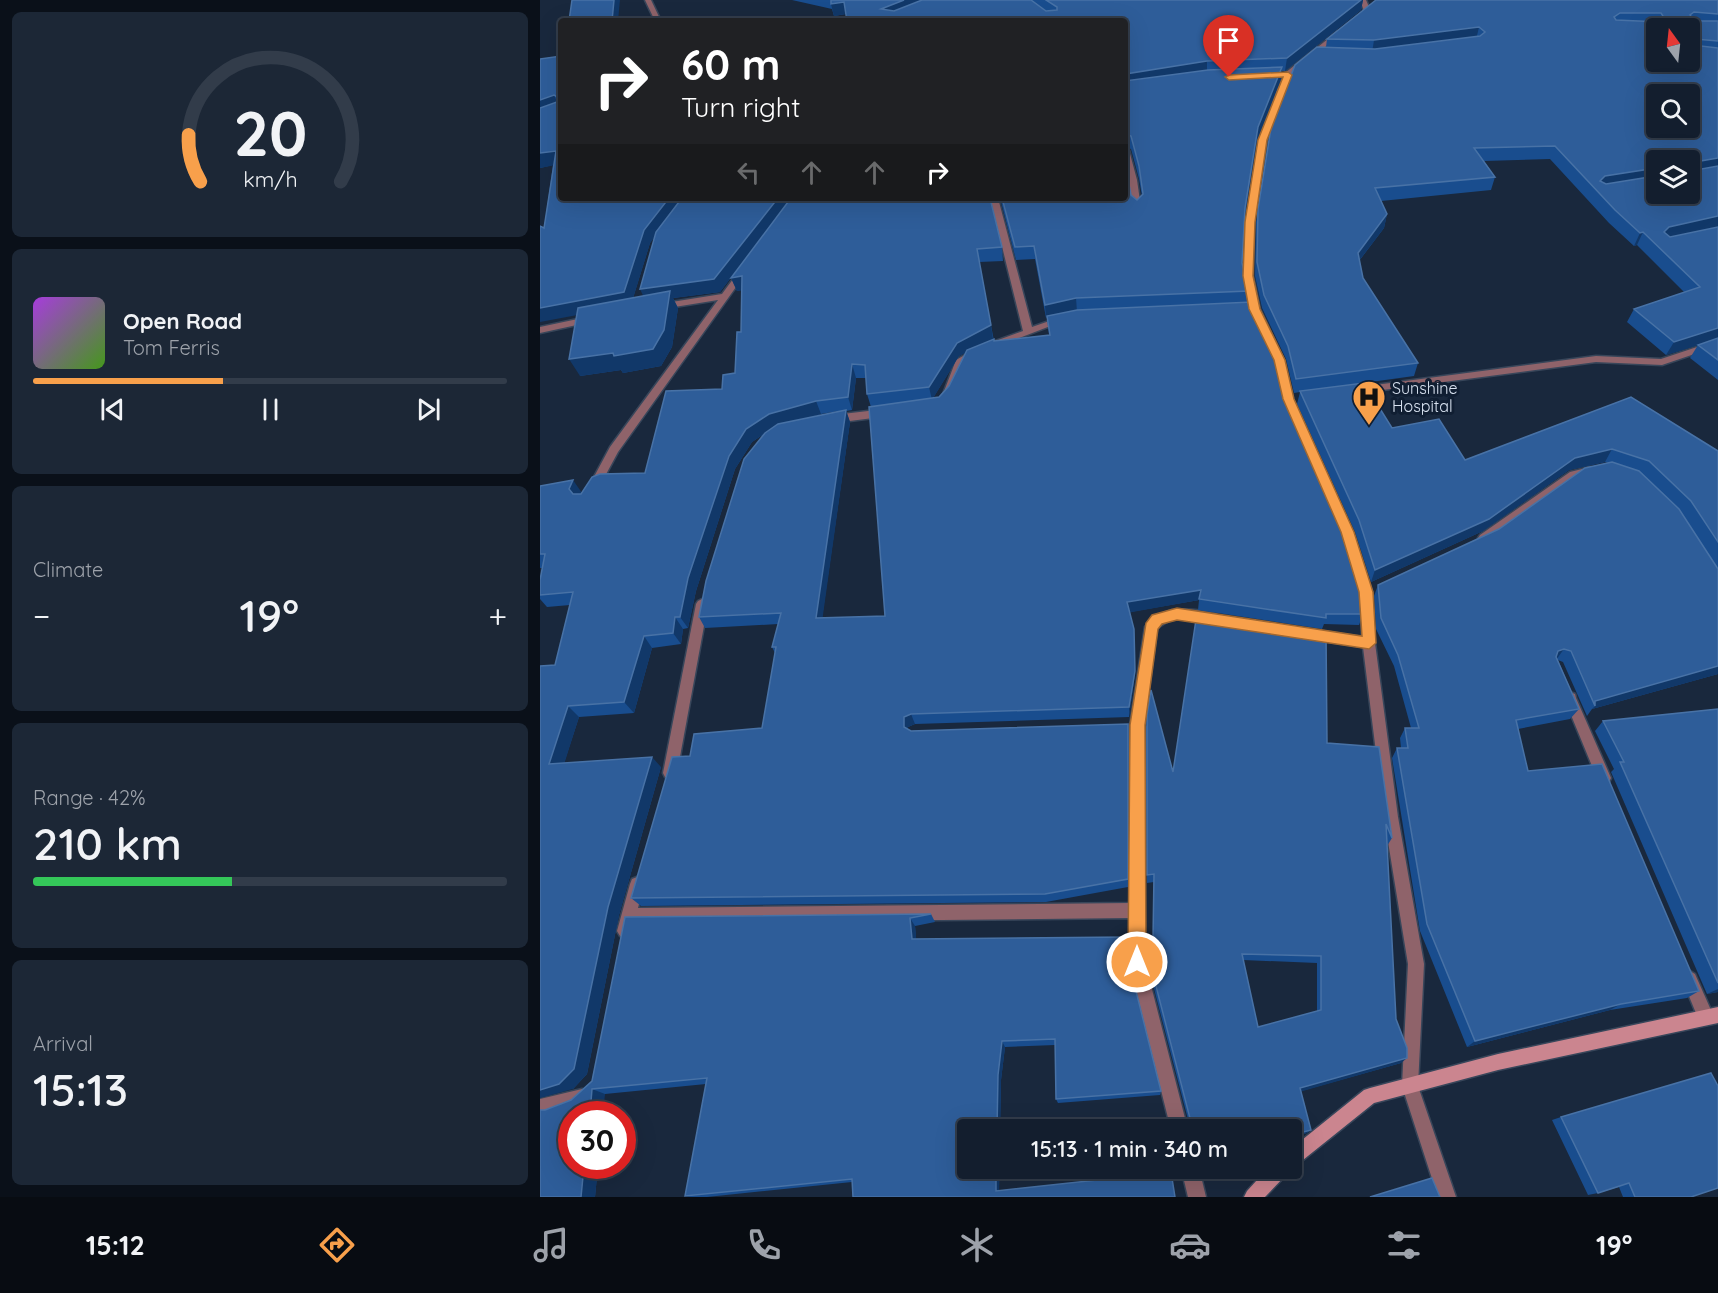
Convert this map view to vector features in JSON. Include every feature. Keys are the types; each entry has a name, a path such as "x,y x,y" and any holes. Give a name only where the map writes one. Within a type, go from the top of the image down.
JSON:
{"main road":[{"path":"1302,1150 1370,1096 1498,1062 1712,1016"},
{"path":"1253,1197 1270,1179"}],"street":[{"path":"648,0 657,18"},
{"path":"1382,0 1360,13 1315,55 1283,75 1263,140 1250,222 1249,309 1279,360 1371,590 1369,643 1391,817 1416,964 1410,1086 1446,1197"},
{"path":"1128,161 1137,208"},
{"path":"995,201 1029,331"},
{"path":"586,501 614,450 752,261"},
{"path":"648,308 725,296"},
{"path":"540,330 604,316"},
{"path":"936,405 946,398 959,362 972,353 1029,331 1077,317"},
{"path":"1335,393 1596,358 1662,362 1718,343"},
{"path":"826,420 893,412"},
{"path":"1472,545 1574,475 1605,468"},
{"path":"667,785 704,591"},
{"path":"1177,1119 1137,962 1131,726 1151,627 1157,619 1177,614 1228,621"},
{"path":"1298,632 1369,643"},
{"path":"1566,689 1608,787"},
{"path":"624,939 641,872"},
{"path":"628,916 1136,910"},
{"path":"1683,962 1712,1016"},
{"path":"540,1107 580,1098 592,1087"},
{"path":"1193,1179 1197,1197"}],"building":[{"path":"572,0 614,0 612,18 569,18"},
{"path":"831,0 904,0 881,9 894,11 922,0 1031,0 1046,11 1057,10 1057,7 1046,0 1361,0 1287,58 1207,61 1128,74 1128,18 847,18 844,2 831,4"},
{"path":"1376,0 1718,0 1718,14 1694,12 1690,15 1692,18 1662,18 1661,13 1620,13 1614,17 1616,20 1646,21 1646,72 1700,72 1700,46 1718,48 1718,158 1700,161 1700,150 1646,150 1646,170 1605,176 1600,181 1606,184 1646,178 1646,204 1700,204 1700,169 1718,166 1718,216 1669,227 1664,232 1670,237 1718,227 1718,328 1674,342 1634,309 1700,287 1643,232 1640,233 1615,210 1555,146 1474,148 1495,177 1375,188 1387,214 1358,253 1363,278 1418,363 1296,379 1288,346 1264,295 1257,262 1258,209 1271,128 1295,65 1317,47 1375,49 1480,36 1485,32 1479,27 1374,40 1327,39"},
{"path":"1700,21 1718,21 1718,41 1700,39"},
{"path":"558,56 558,201 667,201 644,230 624,292 540,308 540,226 544,228 556,151 540,153 540,108 557,102 557,97 554,95 540,100 540,59"},
{"path":"1282,67 1258,127 1245,208 1242,263 1249,291 1076,298 1045,305 1034,246 1015,247 1003,201 1128,201 1128,180 1131,195 1137,200 1143,194 1131,136 1128,135 1128,81 1208,70"},
{"path":"680,201 776,201 714,279 640,289 656,232"},
{"path":"789,201 991,201 1002,247 977,249 991,325 957,343 929,387 867,394 865,365 852,364 848,397 816,401 769,414 746,429 729,456 688,578 680,617 675,617 673,633 644,636 624,702 568,706 549,764 652,757 608,907 574,1069 559,1084 540,1090 540,666 555,665 573,592 540,595 540,580 545,554 540,554 540,486 573,480 569,489 573,494 581,494 592,477 600,474 645,473 666,391 722,389 723,375 735,373 737,332 741,332 742,276 731,278"},
{"path":"670,291 664,330 653,349 614,356 613,353 569,359 578,308"},
{"path":"1252,302 1274,349 1283,388 1342,523 1361,582 1363,614 1326,614 1326,618 1199,599 1201,590 1127,602 1134,629 1135,671 1129,707 911,714 904,717 904,727 911,731 1128,724 1128,879 1045,894 631,898 672,757 690,756 694,734 762,728 776,647 772,647 781,613 699,617 706,581 744,459 765,433 778,424 846,410 816,618 885,616 869,407 939,397 949,386 967,350 994,339 994,341 1050,335 1047,316 1077,310"},
{"path":"1718,338 1718,360 1698,345"},
{"path":"1364,383 1392,428 1439,419 1465,460 1631,397 1718,451 1718,542 1691,501 1649,461 1612,449 1575,458 1489,519 1375,570 1359,520 1300,391"},
{"path":"1612,462 1639,471 1679,509 1718,569 1718,666 1595,701 1595,706 1571,651 1564,649 1558,651 1556,657 1579,709 1516,720 1528,771 1602,764 1699,991 1621,1004 1475,1041 1427,924 1397,748 1408,748 1405,728 1419,728 1398,655 1381,618 1378,585 1499,529 1585,468"},
{"path":"1197,613 1326,632 1327,743 1379,747 1392,838 1386,824 1396,1019 1407,1048 1407,1058 1300,1088 1311,1130 1302,1132 1302,1119 1190,1119 1148,955 1148,938 1153,938 1154,874 1147,875 1147,715 1151,690 1173,772","holes":["1242,954 1321,956 1321,1010 1258,1027"]},
{"path":"1718,709 1718,983 1620,762 1624,762 1603,721"},
{"path":"931,914 910,918 912,939 1127,937 1127,955 1161,1091 1056,1099 1055,1039 1002,1041 998,1075 997,1119 957,1119 957,1179 996,1179 996,1191 1107,1179 1172,1179 1175,1197 853,1197 852,1179 685,1196 707,1078 592,1089 591,1101 568,1101 592,1081 625,917"},
{"path":"1711,1073 1718,1086 1718,1188 1691,1197 1635,1197 1629,1183 1598,1193 1561,1117"},
{"path":"558,1105 558,1179 583,1179 581,1197 540,1197 540,1110"},
{"path":"1432,1178 1440,1197 1370,1197"}],"place":[{"name":"Sunshine Hospital","path":"1369,426"}],"route":[{"path":"1137,962 1137,725 1151,627 1157,619 1165,616 1192,615 1369,643 1366,592 1347,532 1288,399 1279,360 1255,309 1248,276 1250,222 1263,140 1288,75 1229,77"}]}
